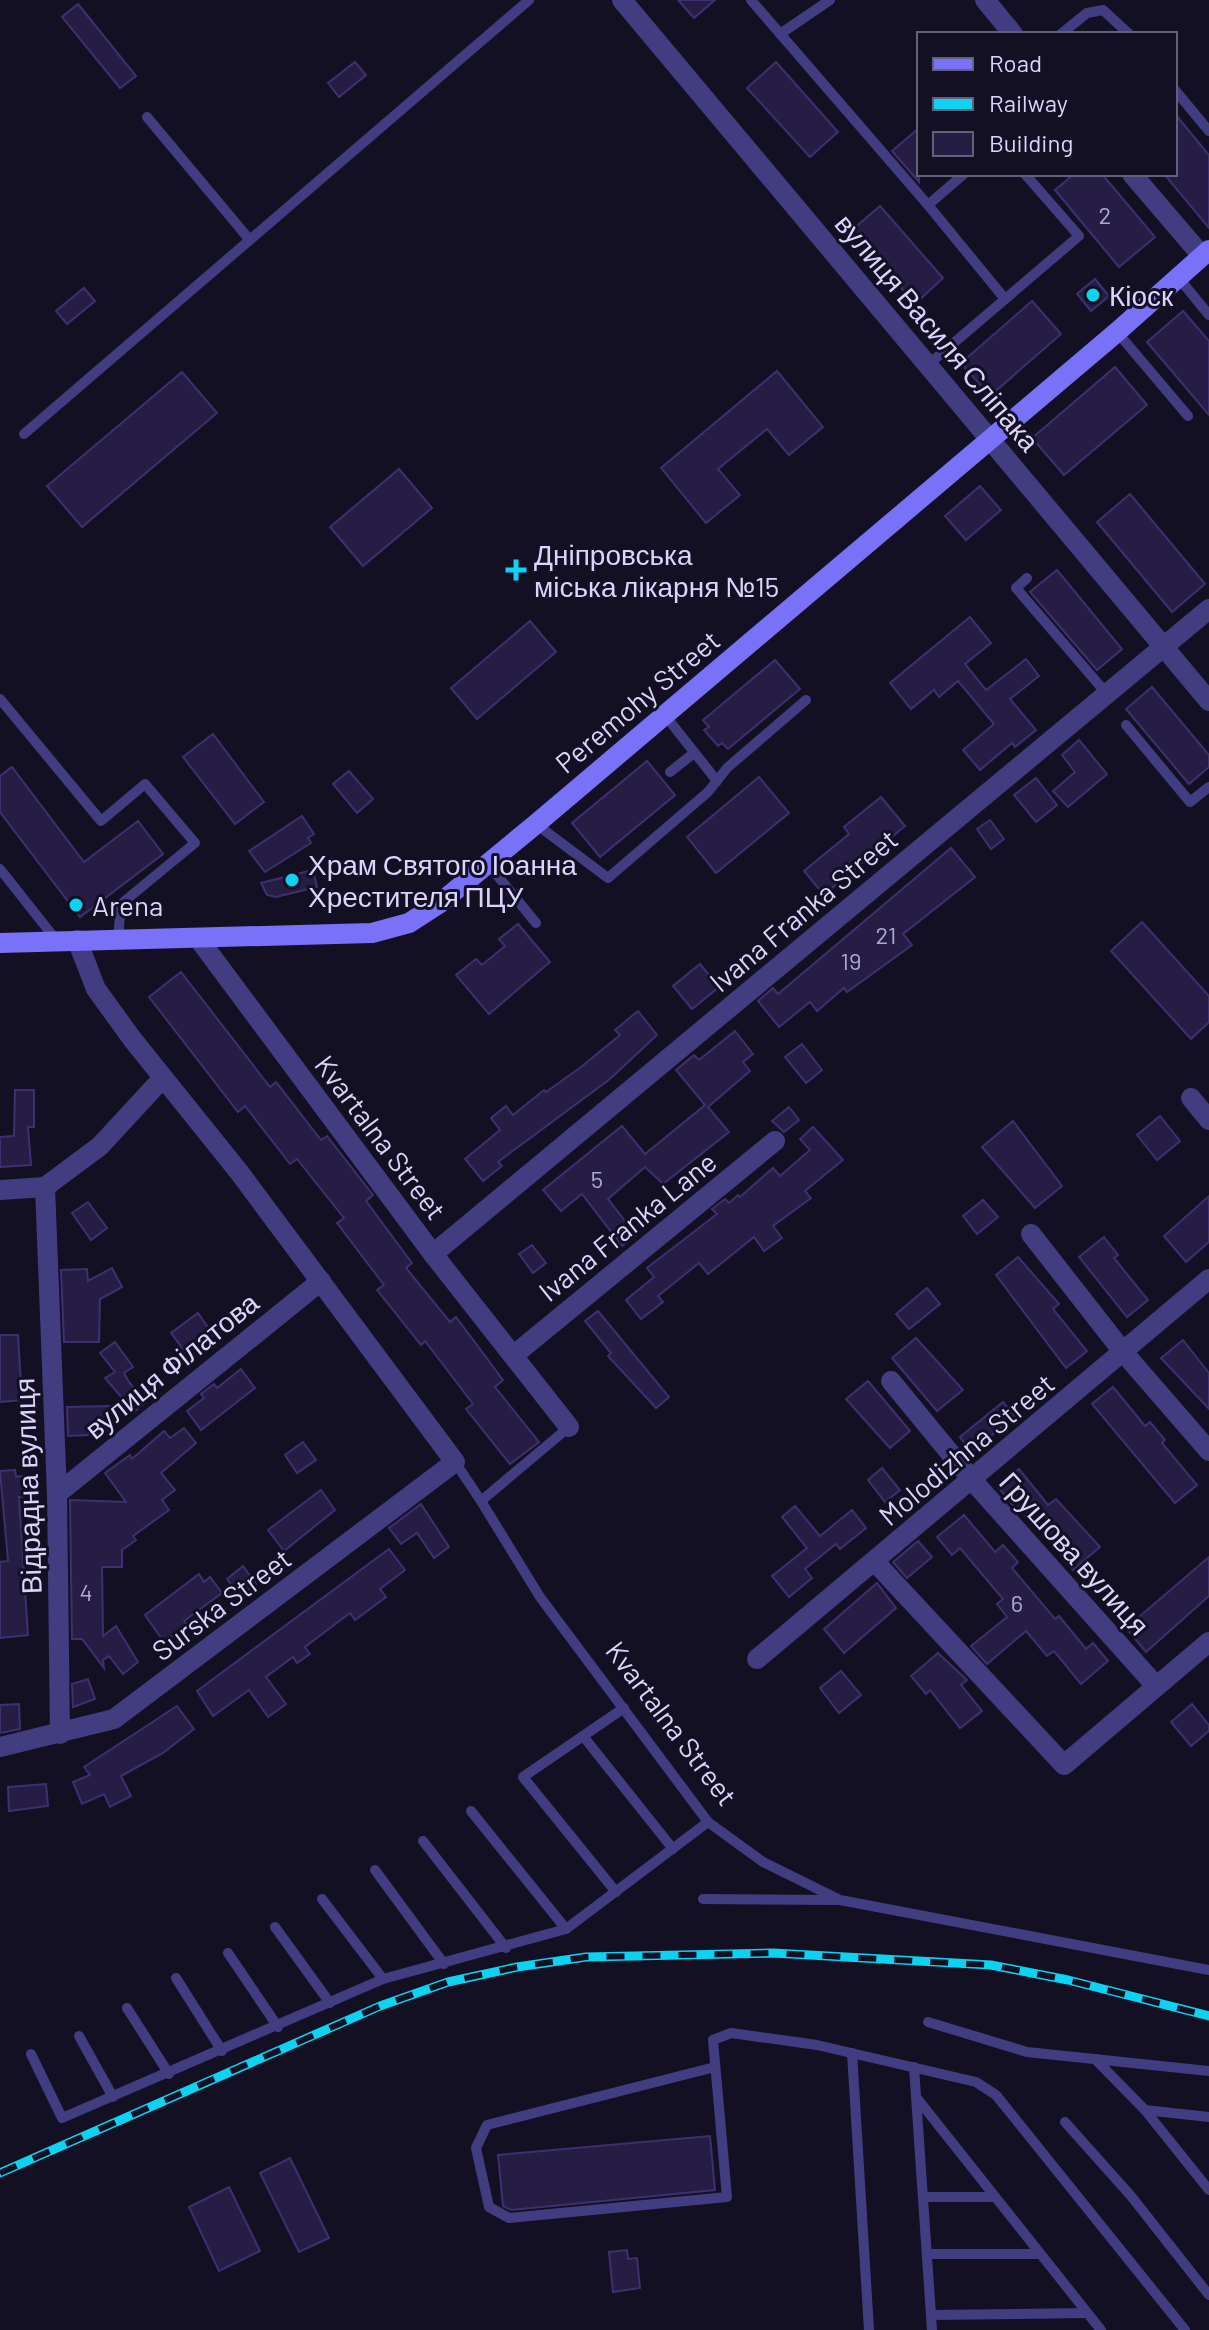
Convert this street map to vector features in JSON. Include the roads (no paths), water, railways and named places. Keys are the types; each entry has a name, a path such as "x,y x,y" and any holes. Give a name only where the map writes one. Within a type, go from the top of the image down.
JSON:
{"street":[{"name":"вулиця Василя Сліпака","path":"622,0 1209,701"},
{"path":"985,0 1011,32"},
{"path":"1134,176 1205,253"},
{"name":"Peremohy Street","path":"0,943 372,933 409,923 440,903 536,824 1117,332 1205,253"},
{"name":"Ivana Franka Street","path":"433,1254 1209,609"},
{"name":"Kvartalna Street","path":"198,938 433,1254 569,1427"},
{"name":"Kvartalna Street","path":"67,940 96,989 161,1080 239,1172 455,1462"},
{"path":"0,1190 45,1187 100,1146 161,1080"},
{"path":"1191,1098 1209,1120"},
{"name":"Ivana Franka Lane","path":"514,1355 775,1141"},
{"name":"Відрадна вулиця","path":"45,1187 57,1494 60,1734"},
{"path":"1031,1234 1124,1353 1209,1451"},
{"name":"Molodizhna Street","path":"757,1659 973,1481 1209,1279"},
{"name":"вулиця Філатова","path":"57,1494 321,1281"},
{"name":"Грушова вулиця","path":"891,1381 973,1481 1156,1686"},
{"name":"Surska Street","path":"0,1747 114,1719 455,1462"},
{"path":"875,1562 1064,1765 1209,1642"}],"lane":[{"path":"24,434 529,0"},
{"path":"751,0 1005,299"},
{"path":"780,34 830,0"},
{"path":"1063,32 1087,13 1103,10 1127,32"},
{"path":"1177,92 1209,131"},
{"path":"147,117 249,239"},
{"path":"928,205 962,176"},
{"path":"929,364 1079,236 1027,176"},
{"path":"1177,276 1209,315"},
{"path":"1117,332 1188,416"},
{"path":"1027,578 1016,588 1107,694"},
{"path":"0,699 101,821 145,784 195,843 121,904 118,939"},
{"path":"536,824 608,878 708,792 806,700"},
{"path":"664,714 717,781"},
{"path":"1126,725 1190,802 1209,787"},
{"path":"670,772 694,753"},
{"path":"488,864 536,923"},
{"name":"Kvartalna Street","path":"0,869 67,940"},
{"name":"Kvartalna Street","path":"481,1501 569,1427"},
{"name":"Kvartalna Street","path":"455,1462 540,1597 708,1822 763,1862 840,1900 1209,1970"},
{"path":"616,1892 523,1777 624,1708"},
{"path":"583,1736 673,1849"},
{"path":"471,1811 566,1929"},
{"path":"31,2054 62,2118 383,1979 506,1948 566,1929 708,1822"},
{"path":"423,1841 506,1948"},
{"path":"375,1870 444,1964"},
{"path":"322,1899 383,1979"},
{"path":"703,1899 840,1900"},
{"path":"275,1927 330,2003"},
{"path":"228,1953 278,2027"},
{"path":"176,1978 222,2051"},
{"path":"127,2008 169,2074"},
{"path":"928,2022 1027,2052 1209,2071"},
{"path":"715,2067 487,2125 476,2148 489,2207 509,2218 727,2197 713,2040 731,2033 852,2053 976,2082 996,2095 1185,2330"},
{"path":"79,2036 113,2097"},
{"path":"852,2053 869,2330"},
{"path":"1094,2059 1145,2110 1209,2190"},
{"path":"914,2067 932,2330"},
{"path":"916,2097 1101,2330"},
{"path":"1145,2110 1209,2117"},
{"path":"1065,2122 1131,2196 1209,2295"},
{"path":"923,2197 995,2197"},
{"path":"927,2254 1040,2254"},
{"path":"931,2315 1087,2313"}],"railway":[{"path":"0,2173 380,2006 448,1982 517,1967 586,1957 773,1953 991,1965 1068,1980 1209,2016"}],"place":[{"name":"Кіоск","path":"1093,295"},
{"name":"Дніпровська міська лікарня №15","path":"516,570"},
{"name":"Храм Святого Іоанна Хрестителя ПЦУ","path":"292,880"},
{"name":"Arena","path":"76,905"}]}
